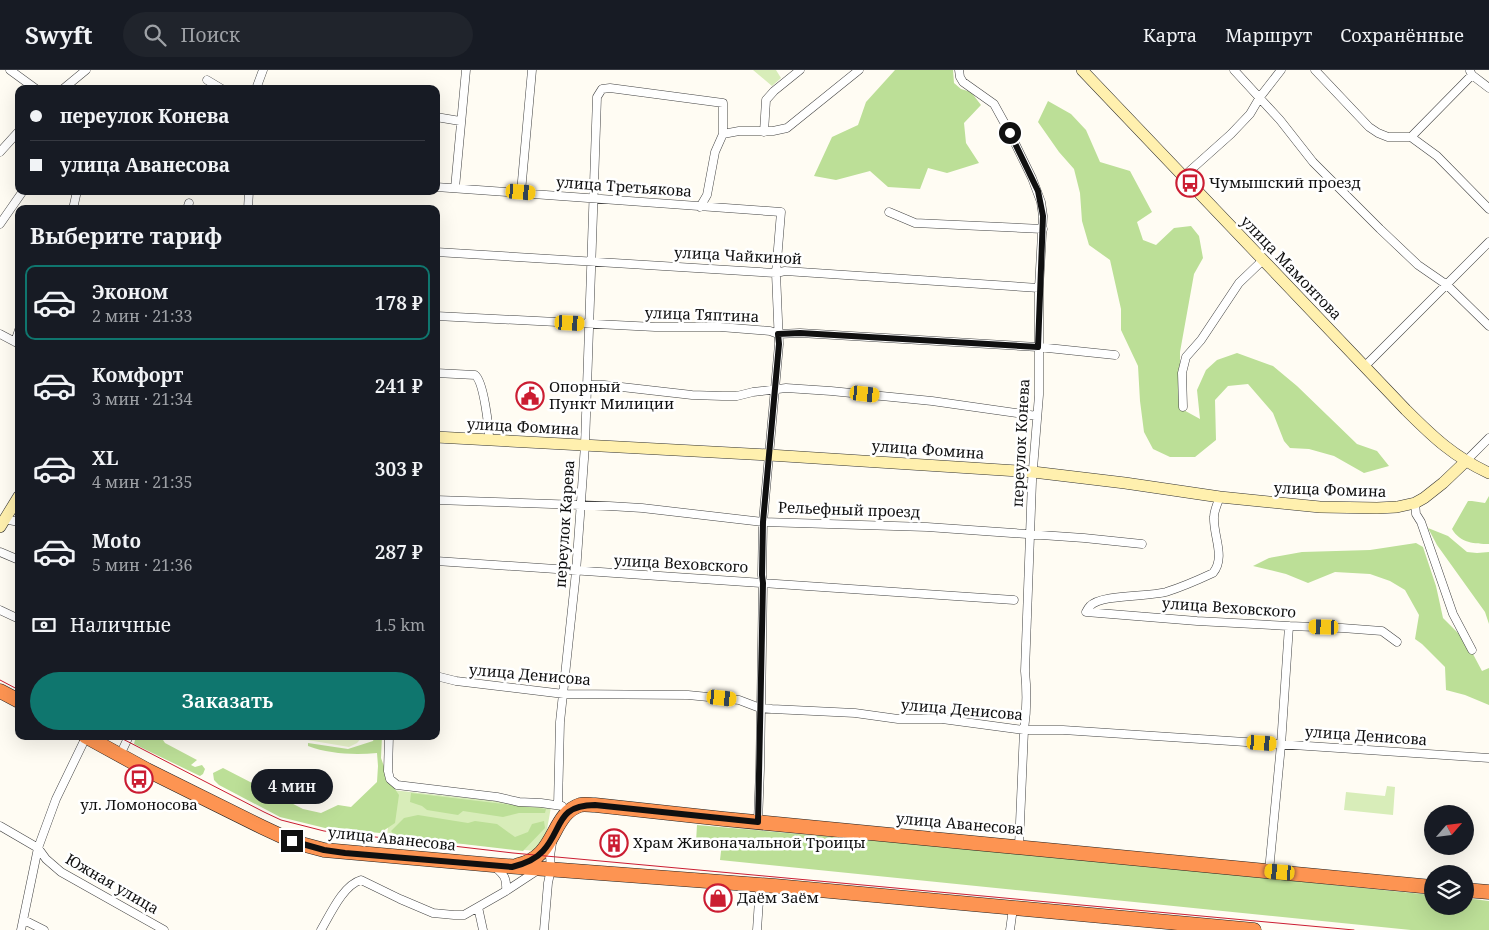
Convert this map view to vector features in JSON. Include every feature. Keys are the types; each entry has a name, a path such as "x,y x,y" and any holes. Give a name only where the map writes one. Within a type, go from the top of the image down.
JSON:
{"highway":[{"path":"0,691 15,699"},
{"name":"улица Аванесова","path":"92,740 284,838 306,846 345,853 512,867 760,884 1254,930"},
{"name":"улица Аванесова","path":"512,867 523,864 539,855 547,847 562,820 565,807 595,805 1424,886"},
{"path":"1474,891 1489,892"}],"street":[{"path":"10,70 31,85"},
{"path":"68,85 86,70"},
{"path":"257,85 263,70"},
{"path":"455,188 466,70"},
{"path":"521,192 532,70"},
{"path":"764,132 766,100 800,70"},
{"path":"700,207 707,195 715,152 723,134 739,131 764,132 787,128 859,70"},
{"name":"переулок Конева","path":"958,70 963,82 994,104 1038,191 1041,202 1043,229 1039,288 1039,395 1033,472 1025,671 1027,691 1019,846"},
{"name":"улица Мамонтова","path":"1082,70 1432,436 1465,462 1489,474"},
{"path":"1234,70 1280,120 1313,162 1418,265 1447,285 1489,326"},
{"path":"1184,176 1231,134 1250,114 1260,97 1282,70"},
{"path":"1315,70 1369,127 1388,137 1411,137 1437,156 1489,209"},
{"path":"1411,137 1470,72 1489,88"},
{"path":"207,80 215,85"},
{"name":"переулок Карева","path":"565,807 560,722 582,504 597,97 602,90 610,88 724,103 723,134"},
{"path":"440,118 460,121"},
{"path":"0,152 15,135"},
{"name":"улица Третьякова","path":"440,187 781,212 776,273"},
{"path":"0,224 20,195"},
{"path":"889,212 915,223 1043,229"},
{"path":"1365,366 1489,242"},
{"name":"улица Чайкиной","path":"440,252 776,273 785,271 1039,288"},
{"path":"1183,407 1182,373 1186,356 1207,332 1239,283 1263,260"},
{"path":"758,822 763,522 779,344 776,273"},
{"name":"улица Тяптина","path":"440,316 654,327 720,327 770,331 778,334 800,333 1038,347 1115,355"},
{"path":"0,334 15,342"},
{"path":"440,373 475,375 479,378 486,408 489,440"},
{"path":"587,385 722,396 737,396 786,388 932,401 1037,416"},
{"name":"улица Фомина","path":"440,437 769,455 1033,472 1220,498 1320,507 1377,508 1397,507 1415,503"},
{"path":"1472,650 1453,614 1421,522 1416,514 1415,503 1443,483 1489,438"},
{"name":"улица Веховского","path":"1220,498 1214,516 1219,559 1217,568 1213,573 1164,592 1105,598 1090,605 1086,612 1382,631 1398,642"},
{"name":"Рельефный проезд","path":"440,500 582,504 642,508 763,522 927,527 1031,533 1142,544"},
{"path":"2,523 15,502"},
{"path":"2,523 15,522"},
{"path":"0,552 15,558"},
{"name":"улица Веховского","path":"440,562 1014,600"},
{"path":"0,610 15,617"},
{"path":"1270,871 1281,745 1288,626"},
{"name":"улица Денисова","path":"440,677 456,681 564,694 688,695 739,700 760,708 854,713 898,718 942,719 1024,730 1063,730 1489,758"},
{"path":"21,930 38,848 56,799 84,740"},
{"path":"120,755 127,740"},
{"path":"389,740 388,771 390,778 397,785 565,807"},
{"name":"Южная улица","path":"0,826 38,848 46,859 61,872 164,930"},
{"path":"544,930 548,883 545,869 550,856 555,831"},
{"path":"493,865 504,875 507,882 506,891"},
{"path":"321,930 347,889 357,881 361,880 434,913 464,915 545,869"},
{"path":"758,930 760,884"},
{"path":"478,907 483,930"},
{"path":"1010,930 1013,908"},
{"path":"24,920 44,930"}],"green space":[{"path":"753,70 776,70 781,78 772,86"},
{"path":"895,70 953,70 954,83 961,89 971,92 981,105 964,123 966,143 979,163 947,173 928,168 920,189 888,187 870,171 836,180 814,176 832,137 858,125 866,102"},
{"path":"1048,101 1071,114 1086,130 1100,162 1130,171 1152,212 1137,222 1143,240 1156,245 1174,228 1191,226 1199,236 1203,258 1194,274 1180,352 1180,408 1200,419 1197,390 1206,370 1217,360 1237,353 1273,366 1297,386 1357,444 1377,451 1389,466 1364,473 1334,456 1309,449 1290,448 1284,441 1273,413 1248,384 1228,386 1215,400 1216,440 1195,457 1170,457 1153,449 1144,432 1138,366 1121,330 1121,309 1110,260 1089,245 1082,221 1080,193 1074,169 1059,152 1038,122"},
{"path":"1489,496 1489,544 1473,543 1455,534 1452,529 1468,501 1485,503"},
{"path":"1428,528 1448,536 1467,552 1489,552 1489,624 1485,612 1437,545"},
{"path":"1416,543 1423,547 1436,586 1443,618 1466,641 1482,671 1489,668 1489,705 1465,695 1446,690 1445,667 1415,639 1419,615 1405,590 1390,581 1370,574 1335,572 1308,583 1286,574 1253,566 1269,558 1302,552 1370,550"},
{"path":"135,740 163,740 165,743 197,760 191,765 195,767 202,765 205,769 200,776 134,744"},
{"path":"308,740 360,740 349,747"},
{"path":"382,740 381,758 389,780 399,795 395,823 380,833 325,828 280,817 219,785 214,780 213,773 223,768 303,809 321,813 338,805 351,807 377,782 377,753 351,754 333,752 316,749 308,746 308,743 348,749"},
{"path":"1387,786 1395,787 1393,815 1344,810 1346,792 1385,796"},
{"path":"392,790 551,807 546,835 535,851 387,836"},
{"path":"411,793 546,809 545,813 519,813 503,817 463,811 458,815 427,810 410,802"},
{"path":"418,815 468,823 475,821 497,824 515,837 528,832 532,824 544,821 545,828 523,851 395,836 391,831 404,818"},
{"path":"697,825 1018,853 1424,894 1424,915 1474,915 1474,899 1489,901 1489,930 1411,930 720,860 722,843 696,842"}],"tram line":[{"path":"0,680 15,688"},
{"path":"125,740 281,820 324,831 513,853 1354,930"}],"place":[{"name":"Чумышский проезд","path":"1190,183"},
{"name":"Опорный Пункт Милиции","path":"530,396"},
{"name":"ул. Ломоносова","path":"139,779"},
{"name":"Храм Живоначальной Троицы","path":"614,843"},
{"name":"Даём Заём","path":"718,898"}],"route":[{"path":"292,841 306,846 345,853 512,867 534,859 543,852 562,820 571,810 581,805 758,822 763,522 779,344 778,334 800,333 1038,347 1043,216 1038,191 1010,133"}]}
